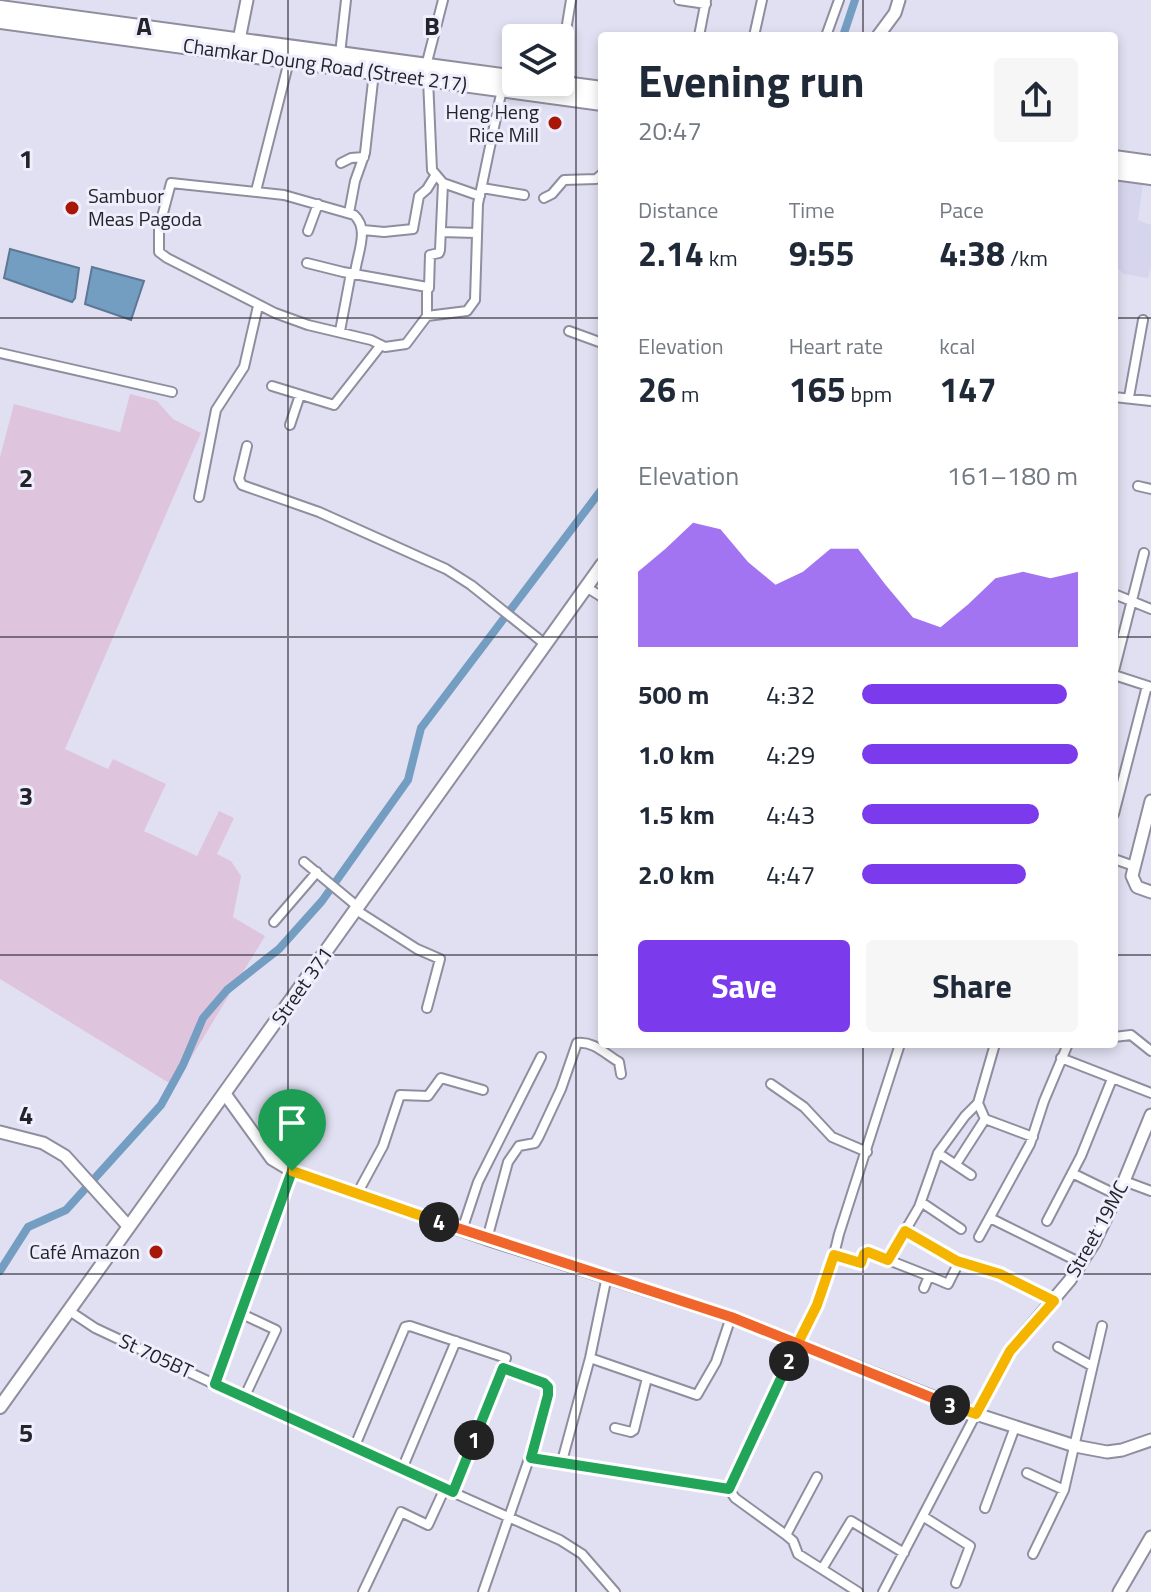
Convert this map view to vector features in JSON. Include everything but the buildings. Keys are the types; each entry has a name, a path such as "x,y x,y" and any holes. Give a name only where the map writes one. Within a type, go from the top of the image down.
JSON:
{"main road":[{"name":"Chamkar Doung Road (Street 217)","path":"8,6 238,47 289,61 374,72 502,77"},
{"name":"Chamkar Doung Road (Street 217)","path":"0,21 238,47 340,54 502,89"},
{"name":"Chamkar Doung Road (Street 217)","path":"574,87 598,89"},
{"name":"Chamkar Doung Road (Street 217)","path":"574,93 598,102"},
{"path":"1118,159 1151,163"},
{"path":"1118,173 1151,177"},
{"name":"Street 371","path":"0,1407 598,570"}],"street":[{"path":"238,47 247,0"},
{"path":"340,54 346,0"},
{"path":"340,331 363,230 361,223 349,213 318,204 256,191 171,183 157,244 159,252 167,258 214,280 258,306 308,325 391,347 406,344 427,316 430,257 440,251 439,179 430,157 427,73 443,0"},
{"path":"567,24 571,0"},
{"path":"679,0 706,2 700,32"},
{"path":"755,32 762,0"},
{"path":"827,32 839,0"},
{"path":"881,32 895,13 899,0"},
{"path":"256,191 289,61"},
{"path":"349,213 355,181 364,157 374,72"},
{"path":"427,316 463,313 472,306 476,292 476,233 481,192 502,89"},
{"path":"341,163 364,157"},
{"path":"544,198 564,180 598,177"},
{"path":"439,179 481,192 524,195"},
{"path":"363,230 413,229 419,196 439,179"},
{"path":"308,231 318,204"},
{"path":"441,232 476,233"},
{"path":"307,263 429,288"},
{"path":"199,497 216,410 243,370 258,306"},
{"path":"1129,397 1143,320"},
{"path":"569,331 598,342"},
{"path":"272,386 331,406 337,403 381,345"},
{"path":"0,353 172,392"},
{"path":"290,425 300,395"},
{"path":"1118,397 1151,401"},
{"path":"247,446 239,479 242,485 319,512 446,569 545,644"},
{"path":"1138,486 1151,489"},
{"path":"1118,657 1144,553"},
{"path":"586,587 598,594"},
{"path":"1118,596 1151,609"},
{"path":"1118,675 1149,687 1118,799"},
{"path":"1151,801 1132,876 1137,887 1151,892"},
{"path":"1118,860 1134,866"},
{"path":"304,862 357,908 417,949 440,959 427,1008"},
{"path":"274,922 317,872"},
{"path":"1118,1037 1131,1035 1151,1051"},
{"path":"487,1239 508,1162 519,1146 535,1143 561,1089 577,1043 598,1047"},
{"path":"599,1048 619,1062 621,1074"},
{"path":"729,1489 829,1275 839,1234 899,1048"},
{"path":"888,1260 921,1202 938,1153 978,1103 994,1048"},
{"path":"979,1237 1033,1137 1066,1048"},
{"path":"462,1230 478,1182 541,1057"},
{"path":"1061,1058 1151,1093"},
{"path":"357,1194 383,1146 400,1095 428,1096 437,1081 444,1078 483,1090"},
{"path":"1047,1221 1072,1173 1112,1079"},
{"path":"771,1084 804,1107 832,1137 867,1152"},
{"path":"225,1094 272,1159 292,1171 487,1239 731,1317 976,1414 1075,1446 1107,1452 1151,1440"},
{"path":"978,1103 985,1119 1033,1137"},
{"name":"Street 19MC","path":"976,1414 1010,1351 1054,1301 1094,1243 1151,1115"},
{"path":"956,1164 985,1119"},
{"path":"0,1132 49,1145 79,1171 129,1227"},
{"path":"938,1153 971,1175"},
{"path":"215,1384 292,1171"},
{"path":"1072,1173 1117,1195"},
{"path":"1124,1181 1151,1191"},
{"path":"921,1202 961,1229"},
{"path":"990,1218 1081,1263"},
{"path":"905,1231 959,1262 1000,1274 1054,1301"},
{"path":"834,1255 861,1263 868,1252 948,1284 959,1262"},
{"path":"562,1461 590,1358 607,1276"},
{"path":"924,1288 929,1276"},
{"name":"St 705BT","path":"68,1310 95,1328 244,1398 560,1540 582,1554 615,1592"},
{"path":"242,1314 276,1330 244,1398"},
{"path":"590,1358 697,1395 716,1362 731,1317"},
{"path":"354,1448 387,1375 403,1329 410,1326 506,1358 449,1490 428,1525 401,1512 363,1592"},
{"path":"1033,1554 1064,1490 1102,1326"},
{"path":"402,1469 456,1341"},
{"path":"1058,1347 1092,1366"},
{"path":"483,1592 531,1458 548,1395 548,1387 544,1383 503,1368"},
{"path":"615,1428 634,1430 647,1378"},
{"path":"883,1592 976,1414"},
{"path":"985,1508 1015,1427"},
{"path":"531,1458 729,1489 735,1498 793,1541 798,1554 858,1592"},
{"path":"1027,1473 1064,1490"},
{"path":"786,1535 817,1477"},
{"path":"924,1517 970,1546 956,1583"},
{"path":"822,1569 851,1521 904,1553"},
{"path":"1119,1592 1151,1537"}],"shaded area":[{"path":"1118,181 1143,184 1138,220 1151,225 1148,278 1124,274 1118,269"},
{"path":"130,394 157,401 173,419 201,433 65,749 108,769 113,759 166,784 144,831 197,856 219,811 234,818 217,854 231,861 241,876 233,917 265,936 174,1086 0,979 0,457 14,404 120,432"}],"water":[{"path":"10,249 79,268 72,302 4,278"},
{"path":"92,267 144,281 131,320 85,304"}],"waterway":[{"path":"844,32 855,0"},
{"path":"0,1271 28,1227 66,1210 161,1105 183,1065 203,1018 227,990 279,949 322,901 408,780 421,728 598,494"}],"place":[{"name":"Heng Heng Rice Mill","path":"555,123"},
{"name":"Sambuor Meas Pagoda","path":"72,208"},
{"name":"Café Amazon","path":"156,1252"}],"route":[{"path":"292,1171 215,1384 453,1492 503,1368 548,1387 531,1458 729,1489 731,1481 798,1342 817,1305 834,1255 861,1263 868,1252 888,1260 905,1231 957,1261 1021,1282 1054,1301 1010,1351 976,1414 875,1375 798,1342 768,1330 487,1239 292,1171"}]}
